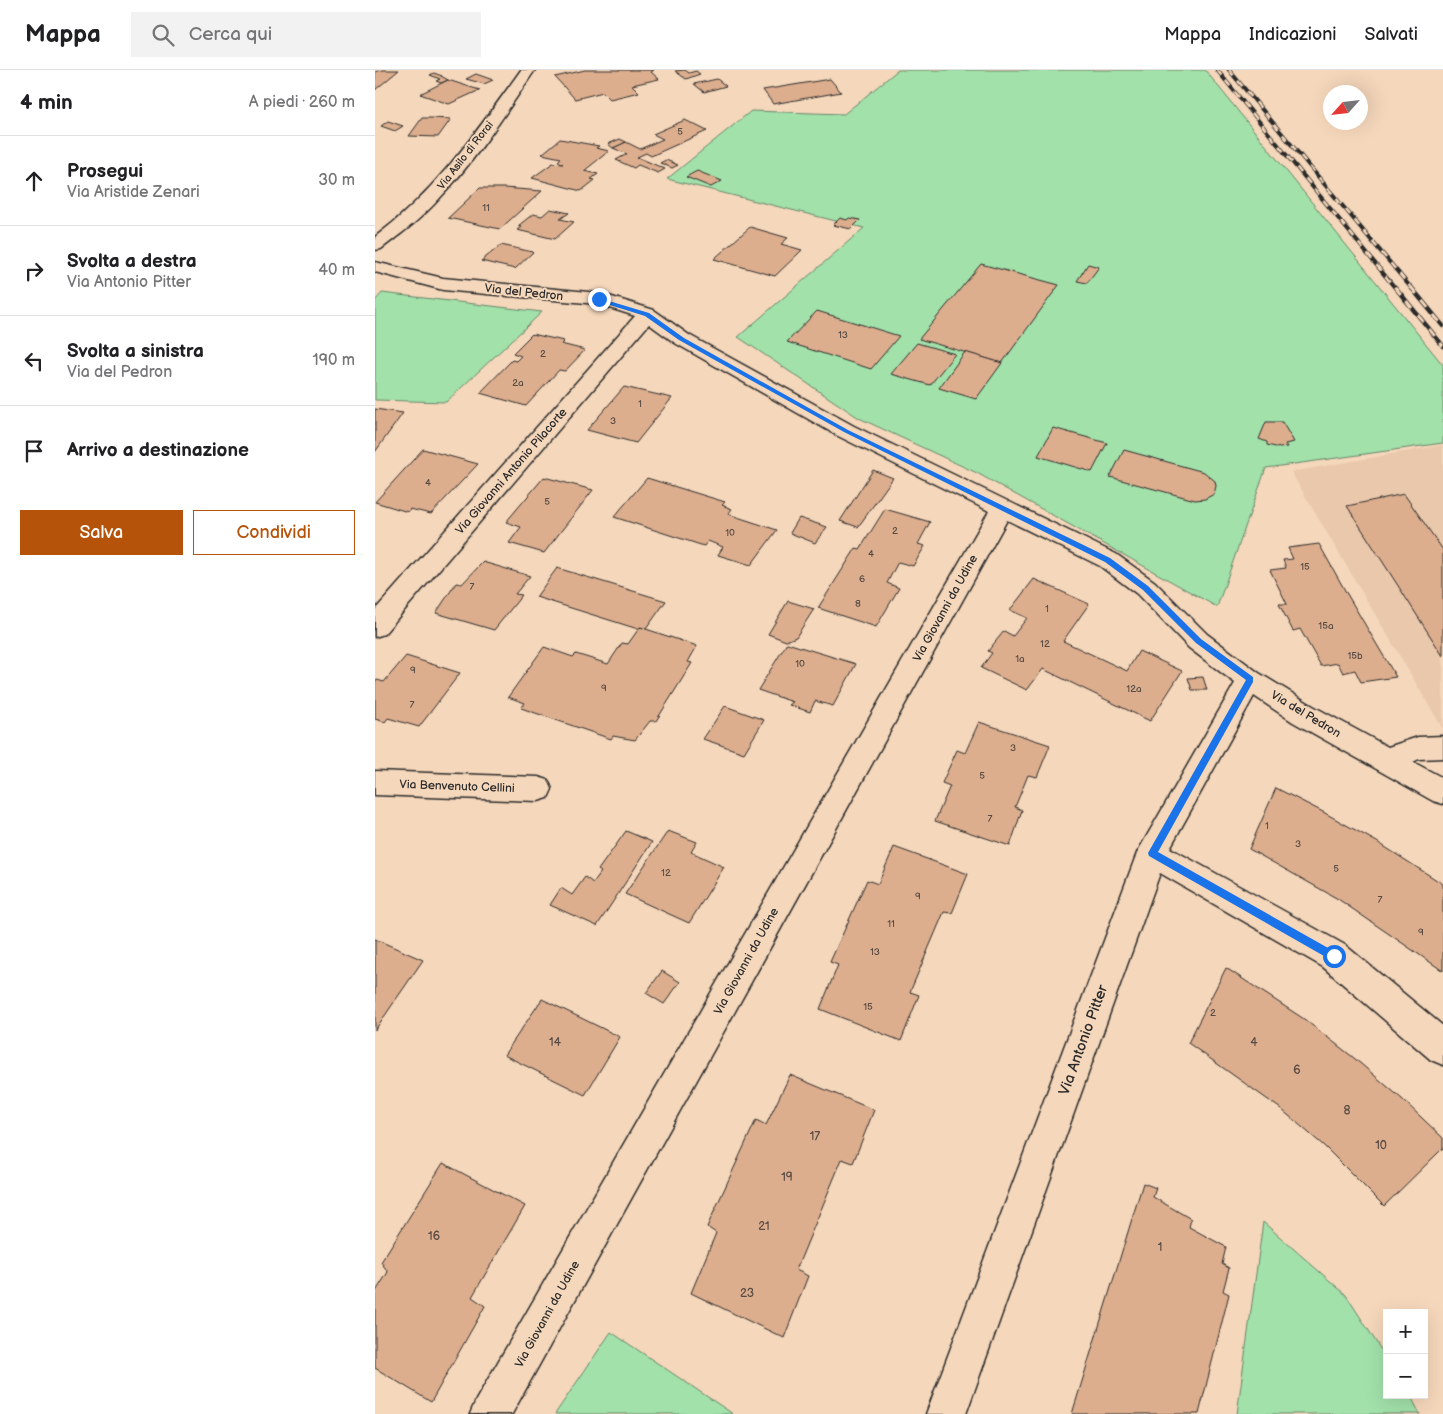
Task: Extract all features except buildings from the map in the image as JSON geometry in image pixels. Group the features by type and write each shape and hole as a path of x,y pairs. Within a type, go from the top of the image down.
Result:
{"street":[{"name":"Via Asilo di Rorai","path":"375,244 384,233 440,189 471,151 528,70"},
{"name":"Via del Pedron","path":"378,272 443,284 599,299 647,314 681,339 846,431 1108,560 1146,588 1198,641 1250,680 1303,714 1443,792"},
{"name":"Via Giovanni Antonio Pilacorte","path":"375,627 647,314"},
{"name":"Via Giovanni da Udine","path":"490,1414 1002,508"},
{"name":"Via Antonio Pitter","path":"946,1414 1152,853 1250,680"},
{"path":"1386,760 1418,748 1443,747"},
{"name":"Via Benvenuto Cellini","path":"375,783 538,789"},
{"path":"1152,853 1334,956 1443,1048"}],"shaded area":[{"path":"1443,445 1443,729 1291,472"}],"green space":[{"path":"898,70 1205,70 1443,365 1443,443 1266,468 1217,607 977,473 859,418 738,337 864,228 667,179 751,111 844,114"},
{"path":"382,293 542,312 446,402 375,400 375,301"},
{"path":"1263,1222 1346,1295 1383,1353 1383,1399 1412,1399 1420,1414 1237,1414"},
{"path":"611,1332 733,1414 555,1414"}],"railway":[{"path":"1217,70 1396,289"},
{"path":"1229,70 1412,289"},
{"path":"1395,287 1443,346"},
{"path":"1411,287 1443,326"}],"route":[{"path":"599,299 647,314 681,339 846,431 1108,560 1146,588 1198,641 1250,680 1152,853 1334,956"}]}
